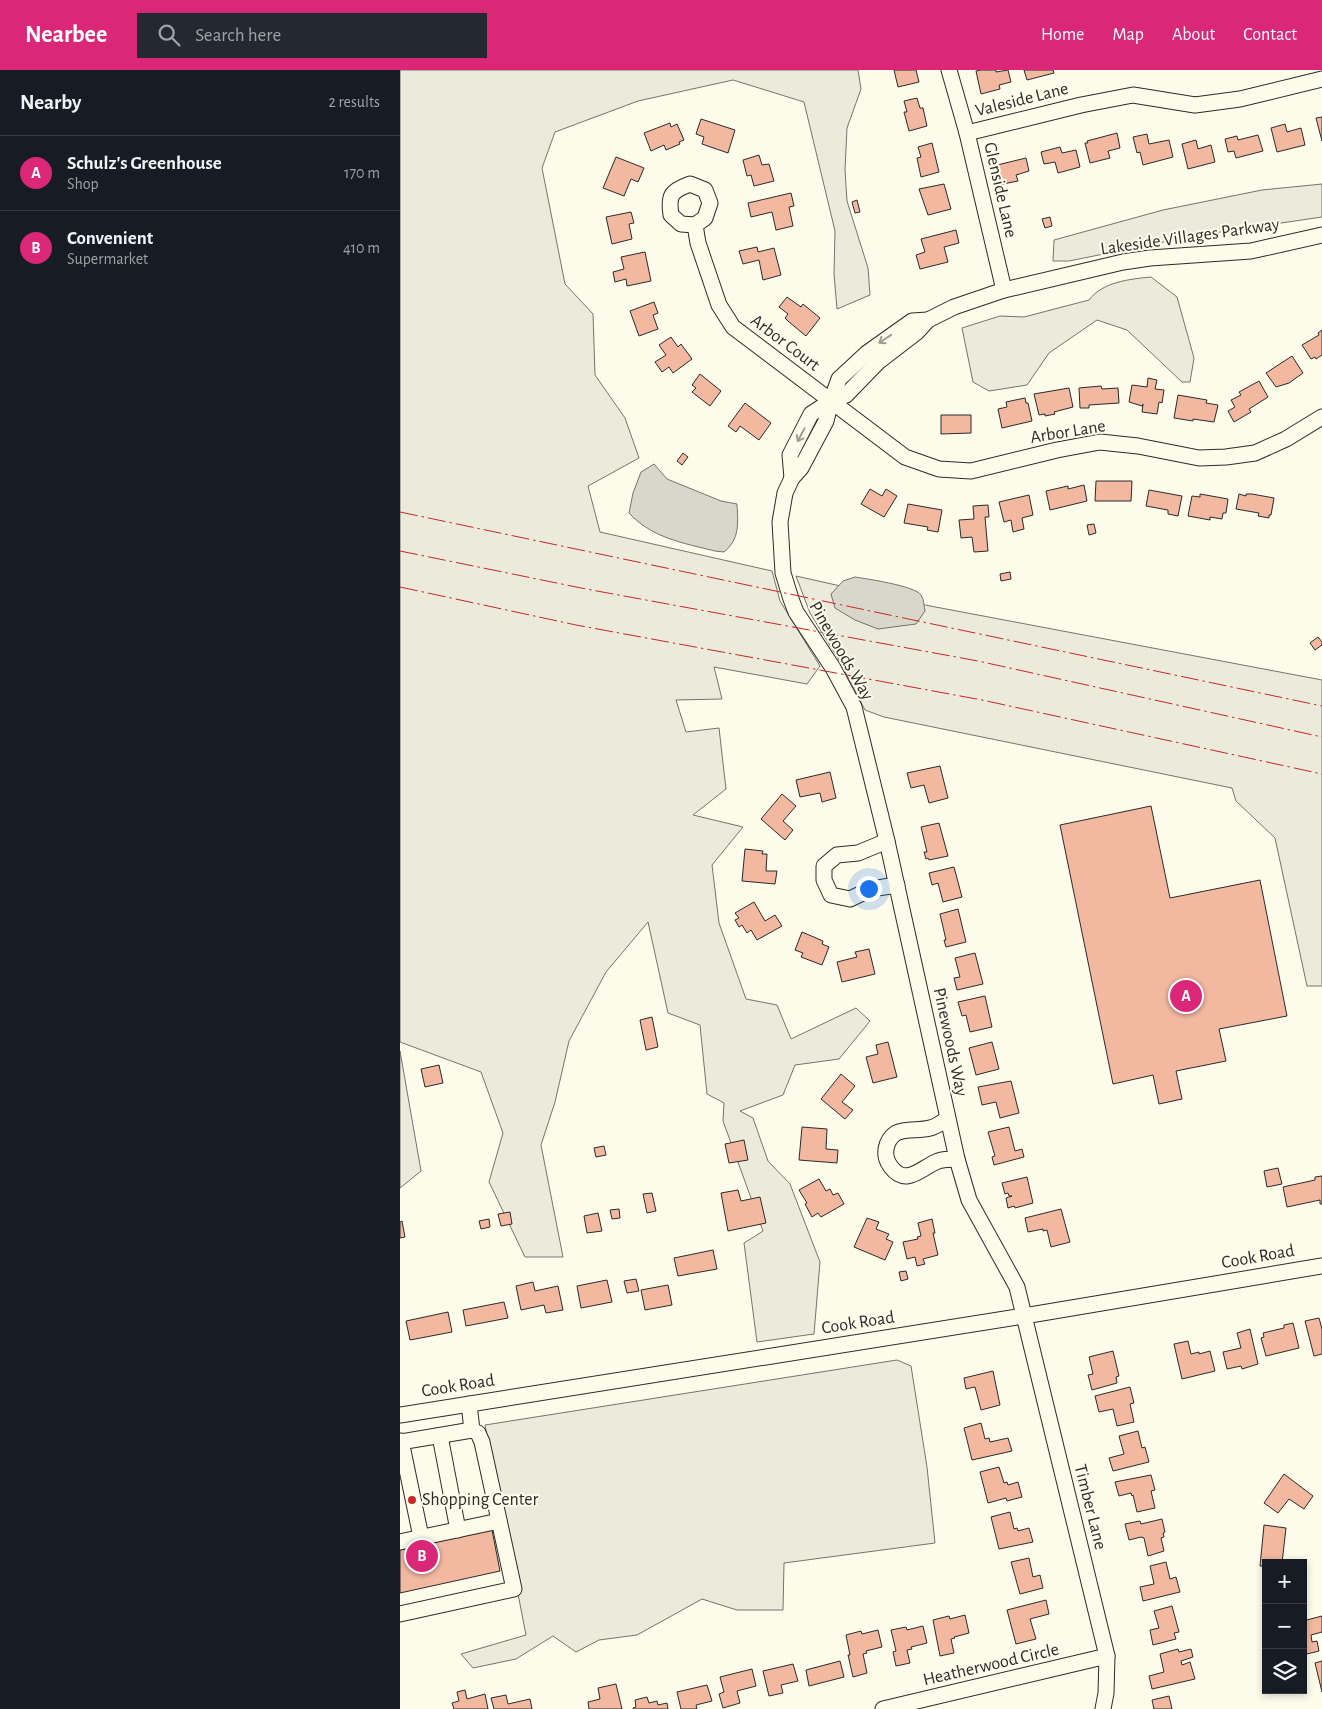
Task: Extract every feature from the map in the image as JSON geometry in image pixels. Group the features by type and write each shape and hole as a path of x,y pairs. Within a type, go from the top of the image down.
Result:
{"street":[{"name":"Glenside Lane","path":"949,70 968,134 1004,290"},
{"name":"Valeside Lane","path":"968,134 1081,105 1133,95 1195,105 1240,99 1322,79"},
{"name":"Arbor Court","path":"695,225 698,243 718,305 733,327 831,401"},
{"name":"Lakeside Villages Parkway","path":"1004,290 1123,262 1251,251 1322,235"},
{"path":"831,401 846,395 878,362 917,332 928,320 961,305 1004,290"},
{"name":"Arbor Lane","path":"831,401 905,457 939,469 972,470 1100,442 1138,446 1199,458 1226,458 1254,453 1286,439 1322,416"},
{"name":"Pinewoods Way","path":"831,401 826,421 801,468 792,478 785,493 780,522 782,573 796,612 833,668 854,707 887,841 957,1159 969,1200 1017,1287 1024,1316"},
{"path":"887,841 858,853 837,855 824,866 824,880 831,895 850,899 871,889 897,886"},
{"name":"Pinewoods Way","path":"947,1118 932,1128 896,1133 888,1142 885,1153 888,1164 896,1173 904,1176 916,1174 940,1160 957,1159"},
{"name":"Cook Road","path":"400,1415 1024,1316 1322,1266"},
{"name":"Timber Lane","path":"1024,1316 1107,1656 1106,1693 1103,1709"},
{"path":"468,1404 472,1430"},
{"path":"400,1614 514,1590 482,1442 478,1433 472,1430 400,1441 421,1537"},
{"path":"440,1436 458,1530"},
{"path":"400,1542 499,1521"},
{"name":"Heatherwood Circle","path":"883,1709 1107,1656"}],"shaded area":[{"path":"400,70 858,70 861,89 847,128 845,170 847,201 868,268 870,295 837,309 834,274 835,231 804,102 733,80 638,101 555,132 542,168 565,284 593,314 595,375 625,418 639,458 588,486 600,532 772,571 780,601 820,666 807,684 714,667 722,699 676,700 686,732 719,728 726,789 693,815 743,827 712,865 719,923 746,999 777,1005 791,1039 856,1008 870,1021 839,1059 795,1065 783,1095 740,1111 753,1118 768,1161 790,1184 820,1262 814,1334 757,1342 744,1243 763,1231 723,1121 724,1103 707,1094 700,1025 668,1013 648,922 606,972 569,1041 555,1102 541,1145 563,1257 525,1257 489,1182 503,1133 481,1072 400,1042"},
{"path":"1322,184 1322,217 1193,236 1069,261 1053,261 1054,240 1163,210 1262,190"},
{"path":"1151,277 1177,297 1194,358 1190,382 1182,382 1127,330 1097,320 1049,353 1027,385 989,391 973,382 962,328 1000,316 1024,317 1089,300 1101,289 1117,282"},
{"path":"654,464 667,479 721,501 737,504 737,530 733,542 724,552 691,545 658,534 629,513 633,493 641,472"},
{"path":"796,576 925,605 1322,680 1322,986 1307,986 1275,838 1236,801 1232,788 884,717 865,710 839,660 810,613"},
{"path":"855,577 891,583 917,592 922,597 925,611 916,624 878,629 855,620 835,608 831,594 843,581"},
{"path":"400,1051 421,1171 400,1188"},
{"path":"897,1360 911,1366 927,1467 935,1543 784,1563 783,1610 737,1610 702,1599 637,1635 599,1640 576,1652 553,1636 516,1659 473,1668 461,1654 526,1635 485,1425"}],"building":[{"path":"894,70 916,70 919,82 898,87"},
{"path":"996,70 996,72 1008,70 1011,82 999,85 1000,89 981,94 976,71"},
{"path":"1024,70 1053,70 1054,73 1027,80"},
{"path":"917,98 920,108 923,108 927,126 909,131 904,112 907,112 904,101"},
{"path":"1322,117 1322,141 1316,118"},
{"path":"701,119 735,130 728,153 702,144 704,137 696,134"},
{"path":"670,123 671,127 677,124 684,140 679,142 680,144 666,150 664,145 651,151 644,133"},
{"path":"1285,124 1287,132 1301,128 1305,145 1277,152 1271,128"},
{"path":"1117,133 1120,148 1108,151 1110,158 1090,163 1085,143"},
{"path":"1147,134 1149,144 1169,140 1173,157 1143,165 1140,152 1137,153 1133,137"},
{"path":"1258,135 1263,151 1236,158 1234,151 1228,152 1225,139 1237,136 1238,140"},
{"path":"1196,140 1198,149 1211,145 1215,162 1188,169 1182,144"},
{"path":"932,143 939,172 921,177 917,158 921,157 918,147"},
{"path":"1060,147 1062,153 1076,150 1080,167 1058,173 1055,162 1044,164 1041,152"},
{"path":"759,155 762,165 769,164 774,181 754,186 751,175 747,176 743,160"},
{"path":"616,157 644,168 638,182 631,179 624,196 603,188"},
{"path":"1026,158 1029,171 1016,175 1018,181 998,185 993,166"},
{"path":"944,184 951,209 928,215 919,189"},
{"path":"791,193 794,206 789,207 793,226 776,230 772,212 751,217 748,203"},
{"path":"857,200 860,212 855,213 852,202"},
{"path":"631,212 634,223 629,224 632,239 612,244 606,217"},
{"path":"1050,217 1052,226 1045,228 1042,219"},
{"path":"956,230 959,243 944,247 948,262 920,269 916,255 925,252 921,239"},
{"path":"757,247 758,252 774,248 781,275 763,280 759,260 743,264 739,251"},
{"path":"645,252 651,281 627,286 626,279 615,282 613,272 624,269 621,257"},
{"path":"787,297 801,307 803,304 820,318 806,336 785,318 788,314 779,307"},
{"path":"654,302 658,313 653,315 658,329 639,336 630,311"},
{"path":"1322,330 1322,355 1316,359 1315,357 1311,359 1302,345 1319,335 1318,333"},
{"path":"671,337 678,347 681,344 692,359 673,373 669,367 662,372 655,362 666,355 659,345"},
{"path":"1292,356 1303,373 1289,383 1276,387 1266,373"},
{"path":"700,374 721,391 710,406 692,392 696,388 692,385"},
{"path":"1148,378 1157,380 1155,389 1164,390 1162,403 1159,402 1157,414 1142,412 1143,404 1142,406 1129,402 1132,385 1147,387"},
{"path":"1259,381 1268,397 1249,409 1251,412 1234,422 1228,411 1235,407 1231,400 1241,395 1239,392"},
{"path":"1101,386 1102,389 1118,388 1119,403 1089,405 1089,408 1080,408 1079,388"},
{"path":"1069,388 1073,407 1054,412 1055,414 1039,415 1034,394"},
{"path":"1178,395 1207,400 1206,403 1218,405 1214,422 1174,418"},
{"path":"1025,398 1032,421 1002,428 998,409 1007,407 1006,402"},
{"path":"745,403 771,423 759,440 740,426 736,432 728,426"},
{"path":"941,415 971,415 971,433 941,434"},
{"path":"683,453 688,457 682,465 677,461"},
{"path":"1096,481 1132,481 1131,501 1095,501"},
{"path":"1084,485 1087,501 1050,510 1046,491 1068,486 1068,489"},
{"path":"870,489 882,496 886,489 897,496 884,517 861,504"},
{"path":"1149,490 1182,496 1178,516 1168,514 1168,510 1146,506"},
{"path":"1200,494 1228,499 1226,513 1223,513 1222,519 1210,517 1210,520 1188,516 1192,496 1200,497"},
{"path":"1239,494 1274,498 1269,518 1258,516 1259,513 1236,509"},
{"path":"1029,495 1033,515 1022,518 1024,529 1013,532 1011,520 1004,522 999,502"},
{"path":"908,504 942,510 938,532 927,530 928,527 904,523"},
{"path":"988,505 989,517 985,517 988,551 974,552 972,537 961,538 959,520 974,519 973,506"},
{"path":"1094,524 1096,533 1089,535 1087,525"},
{"path":"1010,572 1011,579 1001,581 1000,574"},
{"path":"1318,637 1322,645 1315,650 1310,643"},
{"path":"940,766 948,798 929,803 924,785 911,788 907,773"},
{"path":"830,772 836,798 822,802 820,793 800,797 796,780"},
{"path":"782,794 796,806 783,821 793,830 785,840 761,819"},
{"path":"1151,806 1170,898 1260,880 1287,1016 1219,1029 1226,1061 1176,1071 1182,1099 1159,1104 1153,1075 1113,1084 1060,825"},
{"path":"939,823 948,856 929,860 928,858 926,859 924,852 927,852 921,827"},
{"path":"745,849 763,851 762,854 767,854 766,871 777,871 775,884 742,881"},
{"path":"954,867 962,897 943,902 938,883 932,885 929,873"},
{"path":"754,902 765,921 775,915 782,926 757,940 751,930 747,933 742,925 739,927 735,920 739,918 735,913"},
{"path":"958,909 966,942 946,947 940,914"},
{"path":"802,932 823,941 822,944 829,947 822,965 801,957 803,953 795,950"},
{"path":"869,949 875,974 842,982 837,962 857,957 855,952"},
{"path":"975,953 983,984 957,990 954,978 960,977 955,958"},
{"path":"985,996 992,1027 970,1032 966,1015 962,1016 958,1002"},
{"path":"652,1017 658,1047 646,1050 640,1020"},
{"path":"888,1042 897,1077 873,1083 866,1057 878,1054 876,1045"},
{"path":"992,1042 999,1069 976,1075 969,1048"},
{"path":"439,1065 443,1083 425,1087 421,1069"},
{"path":"841,1074 855,1086 842,1102 853,1110 845,1119 821,1099"},
{"path":"1011,1081 1019,1113 1000,1118 996,1102 982,1105 978,1087"},
{"path":"802,1127 827,1129 826,1149 838,1150 837,1163 799,1160"},
{"path":"1009,1127 1015,1151 1022,1149 1024,1157 994,1165 992,1157 995,1156 988,1132"},
{"path":"744,1140 748,1160 729,1163 725,1144"},
{"path":"604,1146 606,1155 596,1157 594,1148"},
{"path":"1278,1168 1282,1184 1267,1187 1264,1171"},
{"path":"1322,1176 1322,1204 1320,1204 1320,1200 1287,1207 1283,1187 1315,1180 1315,1177"},
{"path":"1027,1177 1033,1203 1008,1208 1006,1198 1012,1196 1009,1196 1008,1193 1005,1194 1002,1183"},
{"path":"819,1179 826,1191 830,1189 833,1195 838,1193 844,1204 821,1217 818,1213 812,1217 805,1204 807,1203 799,1190"},
{"path":"738,1190 741,1201 760,1197 766,1223 728,1231 721,1193"},
{"path":"652,1193 656,1211 647,1213 643,1194"},
{"path":"619,1209 620,1218 612,1219 610,1210"},
{"path":"1061,1209 1070,1242 1051,1247 1047,1230 1028,1232 1025,1218"},
{"path":"510,1212 512,1224 501,1226 498,1214"},
{"path":"598,1213 602,1231 587,1233 584,1216"},
{"path":"867,1218 879,1222 876,1229 889,1234 886,1239 893,1242 885,1260 854,1247"},
{"path":"489,1219 490,1227 481,1229 479,1221"},
{"path":"932,1219 938,1255 923,1259 925,1264 917,1266 915,1257 907,1259 903,1242 918,1239 917,1237 921,1236 918,1223"},
{"path":"402,1221 405,1237 400,1238 400,1222"},
{"path":"713,1250 717,1269 678,1276 674,1258"},
{"path":"906,1271 908,1279 901,1281 899,1272"},
{"path":"636,1279 639,1291 627,1293 624,1281"},
{"path":"607,1280 612,1302 581,1308 577,1286"},
{"path":"533,1282 535,1291 558,1286 563,1310 546,1313 544,1305 521,1310 516,1286"},
{"path":"668,1285 672,1305 645,1310 641,1290"},
{"path":"504,1302 508,1318 466,1326 463,1310"},
{"path":"448,1312 452,1332 410,1340 406,1321"},
{"path":"1319,1318 1322,1329 1322,1354 1314,1356 1305,1321"},
{"path":"1293,1323 1299,1348 1266,1356 1261,1338 1264,1337 1263,1333 1284,1328 1284,1325"},
{"path":"1250,1329 1258,1364 1242,1369 1241,1366 1227,1369 1223,1352 1241,1348 1237,1333"},
{"path":"1188,1341 1191,1354 1210,1351 1215,1371 1182,1379 1174,1344"},
{"path":"1113,1351 1119,1376 1116,1377 1117,1383 1092,1390 1088,1375 1093,1374 1089,1357"},
{"path":"993,1371 1000,1405 981,1410 975,1387 966,1389 964,1378"},
{"path":"1130,1387 1134,1403 1130,1404 1134,1422 1117,1426 1113,1409 1099,1412 1095,1396"},
{"path":"981,1423 985,1439 989,1438 990,1442 1008,1438 1012,1451 972,1460 964,1428"},
{"path":"1138,1431 1142,1448 1145,1447 1149,1462 1113,1471 1109,1458 1124,1454 1119,1436"},
{"path":"999,1467 1004,1483 1007,1482 1008,1485 1018,1482 1022,1497 1007,1501 1006,1498 988,1503 980,1472"},
{"path":"1284,1474 1313,1496 1304,1509 1289,1499 1278,1513 1264,1503"},
{"path":"1151,1475 1155,1490 1151,1491 1155,1508 1137,1512 1133,1495 1131,1493 1119,1496 1115,1482"},
{"path":"1010,1512 1014,1529 1017,1528 1018,1531 1029,1528 1033,1542 999,1549 991,1517"},
{"path":"1162,1519 1165,1532 1163,1533 1164,1537 1161,1538 1164,1551 1148,1556 1144,1538 1129,1540 1125,1524 1140,1521 1141,1524"},
{"path":"1264,1525 1286,1528 1282,1559 1262,1559 1262,1566 1260,1566"},
{"path":"492,1530 500,1571 400,1593 400,1550"},
{"path":"1029,1558 1033,1577 1040,1575 1043,1588 1020,1594 1011,1562"},
{"path":"1166,1562 1170,1579 1176,1577 1180,1592 1143,1601 1140,1587 1154,1584 1150,1566"},
{"path":"1046,1600 1049,1614 1030,1619 1036,1639 1016,1644 1007,1610"},
{"path":"1172,1606 1179,1632 1174,1633 1176,1639 1153,1645 1150,1630 1159,1628 1154,1611"},
{"path":"965,1615 969,1633 951,1639 954,1653 940,1656 933,1620 949,1616 950,1619"},
{"path":"1322,1616 1322,1632 1311,1635 1312,1642 1317,1641 1319,1651 1307,1654 1307,1649 1307,1620"},
{"path":"923,1626 927,1643 911,1647 912,1649 907,1650 910,1663 896,1666 893,1652 896,1651 891,1630 906,1627 907,1630"},
{"path":"878,1630 882,1647 866,1651 867,1653 863,1654 867,1673 853,1677 846,1635 861,1631 862,1634"},
{"path":"1178,1649 1179,1652 1191,1649 1193,1657 1181,1661 1182,1665 1190,1662 1195,1679 1152,1689 1149,1676 1164,1672 1160,1654"},
{"path":"840,1661 844,1677 809,1686 806,1670"},
{"path":"1322,1661 1322,1692 1315,1663"},
{"path":"793,1664 798,1681 781,1685 783,1693 769,1696 763,1671"},
{"path":"752,1669 756,1686 737,1691 740,1703 723,1708 719,1694 724,1692 720,1677"},
{"path":"616,1684 622,1709 589,1709 588,1702 600,1699 598,1688"},
{"path":"707,1685 712,1701 696,1705 697,1709 681,1709 677,1692"},
{"path":"465,1690 467,1699 485,1694 488,1709 454,1709 452,1703 459,1701 457,1692"},
{"path":"506,1695 508,1704 530,1699 532,1709 494,1709 491,1698"},
{"path":"1169,1696 1172,1709 1154,1709 1152,1700"},
{"path":"647,1697 649,1703 657,1701 658,1705 667,1703 668,1709 633,1709 636,1707 635,1700"}],"power":[{"path":"400,512 1322,706"},
{"path":"400,551 586,589 978,661 1322,737"},
{"path":"400,587 576,625 982,700 1322,774"}],"place":[{"name":"Schulz's Greenhouse","path":"1186,996"},
{"name":"Shopping Center","path":"412,1500"},
{"name":"Convenient","path":"422,1556"}]}
